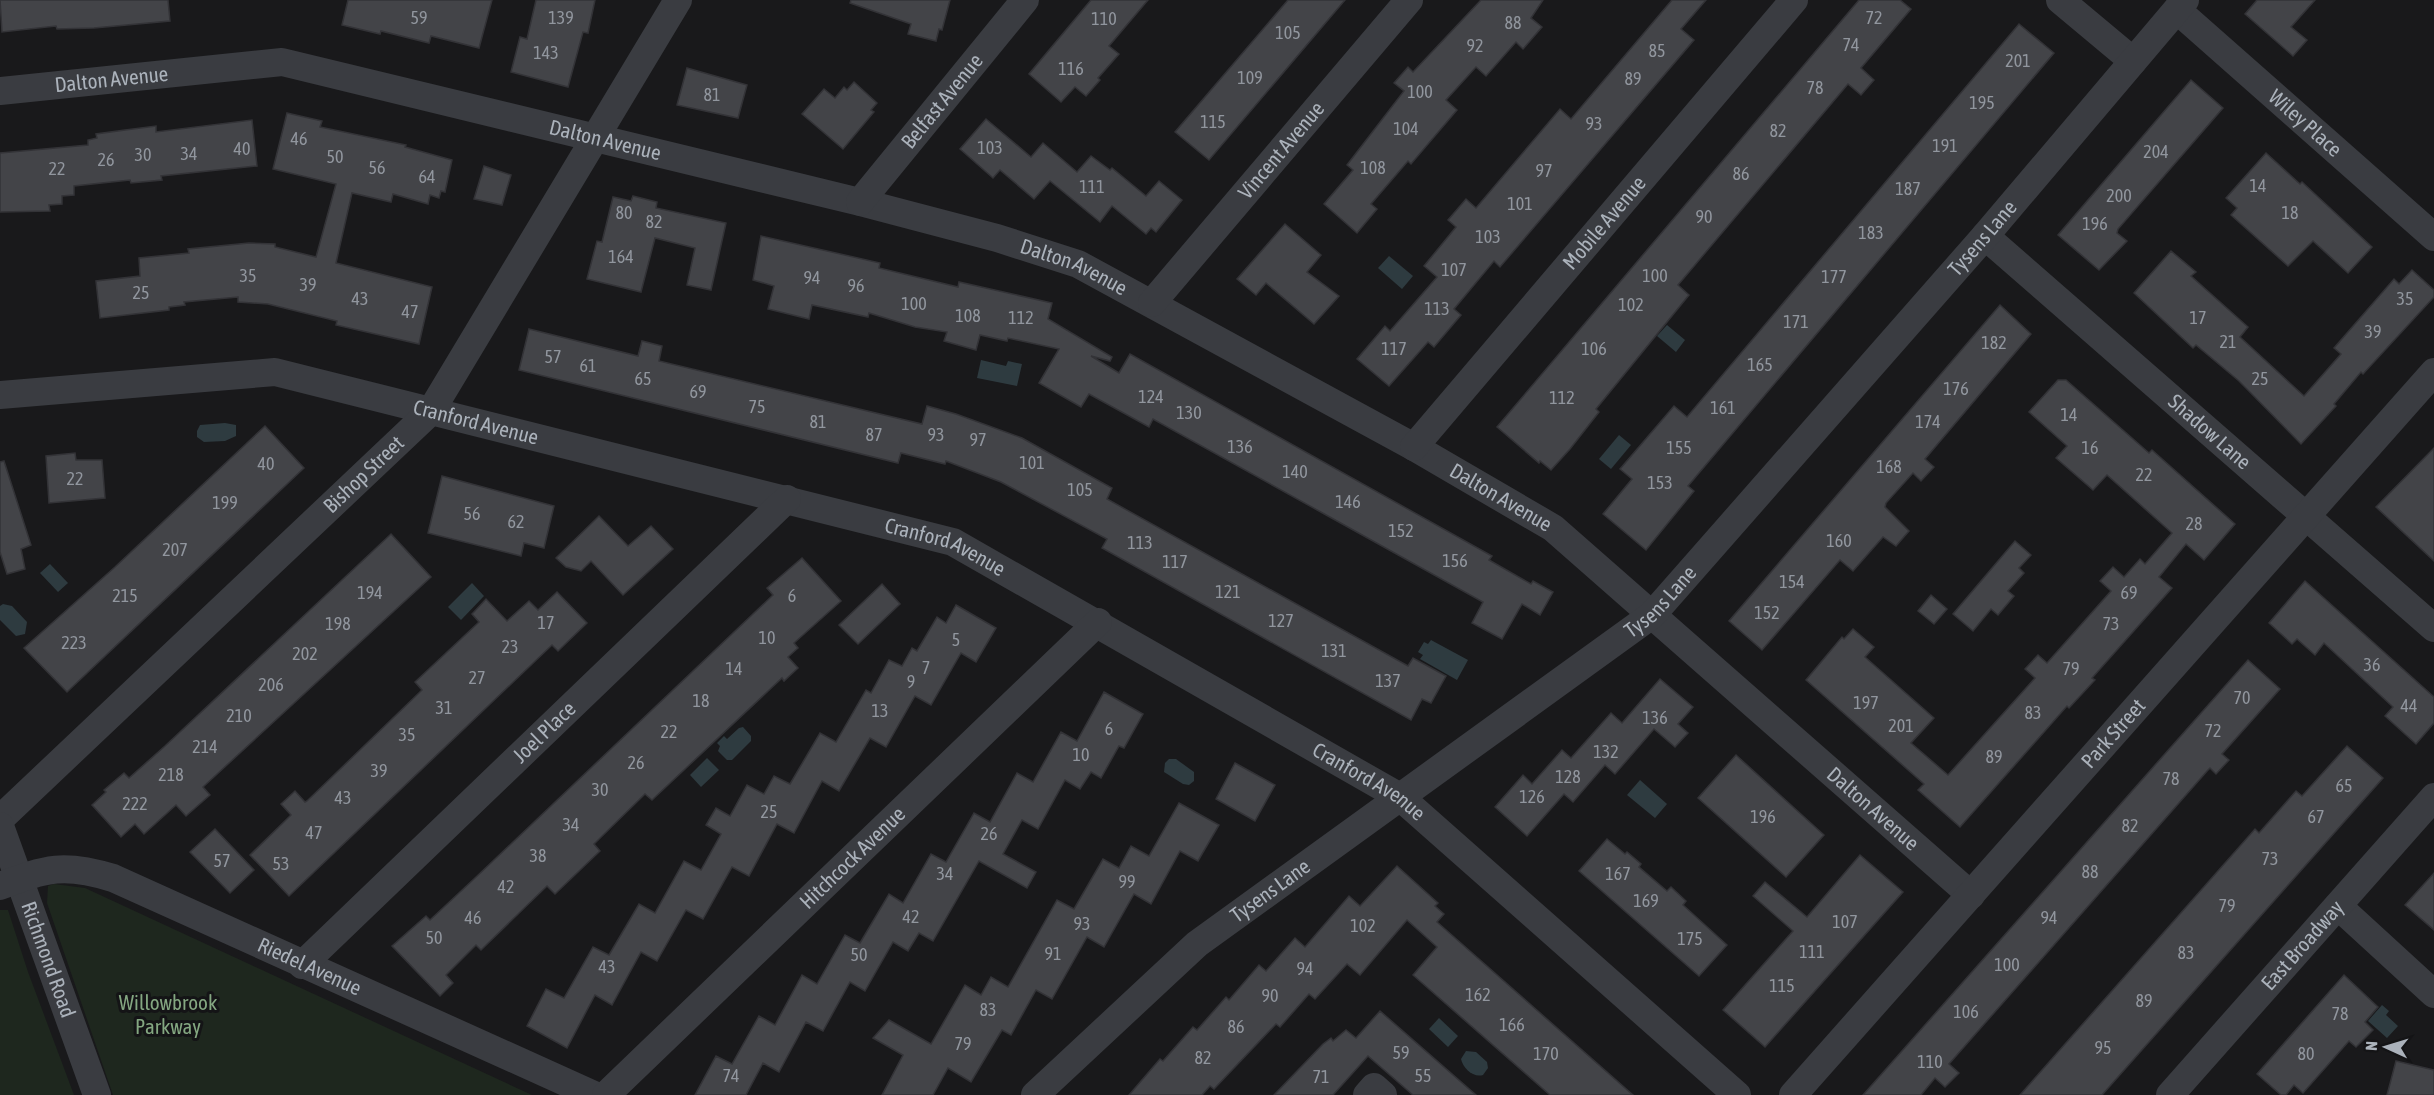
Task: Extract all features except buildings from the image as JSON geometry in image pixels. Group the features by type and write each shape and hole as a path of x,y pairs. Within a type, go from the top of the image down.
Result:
{"street":[{"name":"Bishop Street","path":"0,819 431,411 678,0"},
{"name":"Belfast Avenue","path":"860,202 1025,0"},
{"name":"Vincent Avenue","path":"1152,303 1409,0"},
{"name":"Mobile Avenue","path":"1414,447 1794,0"},
{"path":"2060,0 2133,61"},
{"name":"Tysens Lane","path":"1035,1095 1197,945 1652,615 1985,236 2181,5"},
{"name":"Wiley Place","path":"2181,5 2434,237"},
{"name":"Dalton Avenue","path":"0,91 282,62 860,202 997,238 1078,264 1414,447 1553,528 1971,895"},
{"name":"Shadow Lane","path":"1985,236 2434,628"},
{"name":"Cranford Avenue","path":"0,395 275,372 953,542 1098,622 1400,796 1737,1095"},
{"name":"Park Street","path":"1793,1095 2434,372"},
{"name":"Joel Place","path":"302,965 787,500"},
{"name":"Hitchcock Avenue","path":"606,1095 1098,622"},
{"name":"East Broadway","path":"2170,1095 2434,797"},
{"name":"Richmond Road","path":"0,826 10,882 97,1095"},
{"name":"Riedel Avenue","path":"10,882 47,870 74,867 103,874 594,1095"},
{"path":"2338,906 2434,994"},
{"path":"1367,1095 1374,1087 1383,1095"}],"green space":[{"name":"Willowbrook Parkway","path":"54,884 85,888 532,1095 113,1095 47,903 48,886"},
{"name":"Willowbrook Parkway","path":"0,910 8,910 28,972 74,1095 0,1095"}],"shaded area":[{"path":"1389,256 1413,276 1402,289 1378,268"},
{"path":"1667,325 1685,340 1676,352 1657,336"},
{"path":"981,360 1006,366 1008,361 1022,364 1017,386 977,378"},
{"path":"225,423 236,425 236,436 225,441 204,442 197,437 200,425"},
{"path":"1619,435 1631,445 1611,469 1599,459"},
{"path":"50,564 68,583 58,592 40,573"},
{"path":"472,583 484,596 461,620 448,607"},
{"path":"3,604 12,606 27,622 25,634 16,636 0,620 0,606"},
{"path":"1431,640 1468,660 1457,680 1420,659 1423,655 1418,652 1424,642 1428,644"},
{"path":"743,727 751,736 751,741 732,760 727,760 718,751 720,746 717,743 724,736 727,739"},
{"path":"707,758 719,770 701,787 690,775"},
{"path":"1169,759 1176,759 1194,772 1194,781 1189,785 1183,784 1164,772 1165,763"},
{"path":"1640,780 1667,804 1655,818 1627,795"},
{"path":"2382,1005 2389,1011 2386,1015 2398,1026 2387,1038 2368,1021"},
{"path":"1439,1018 1458,1036 1448,1047 1429,1029"},
{"path":"1466,1051 1476,1052 1487,1062 1488,1068 1483,1075 1472,1074 1464,1066 1461,1059"}]}
